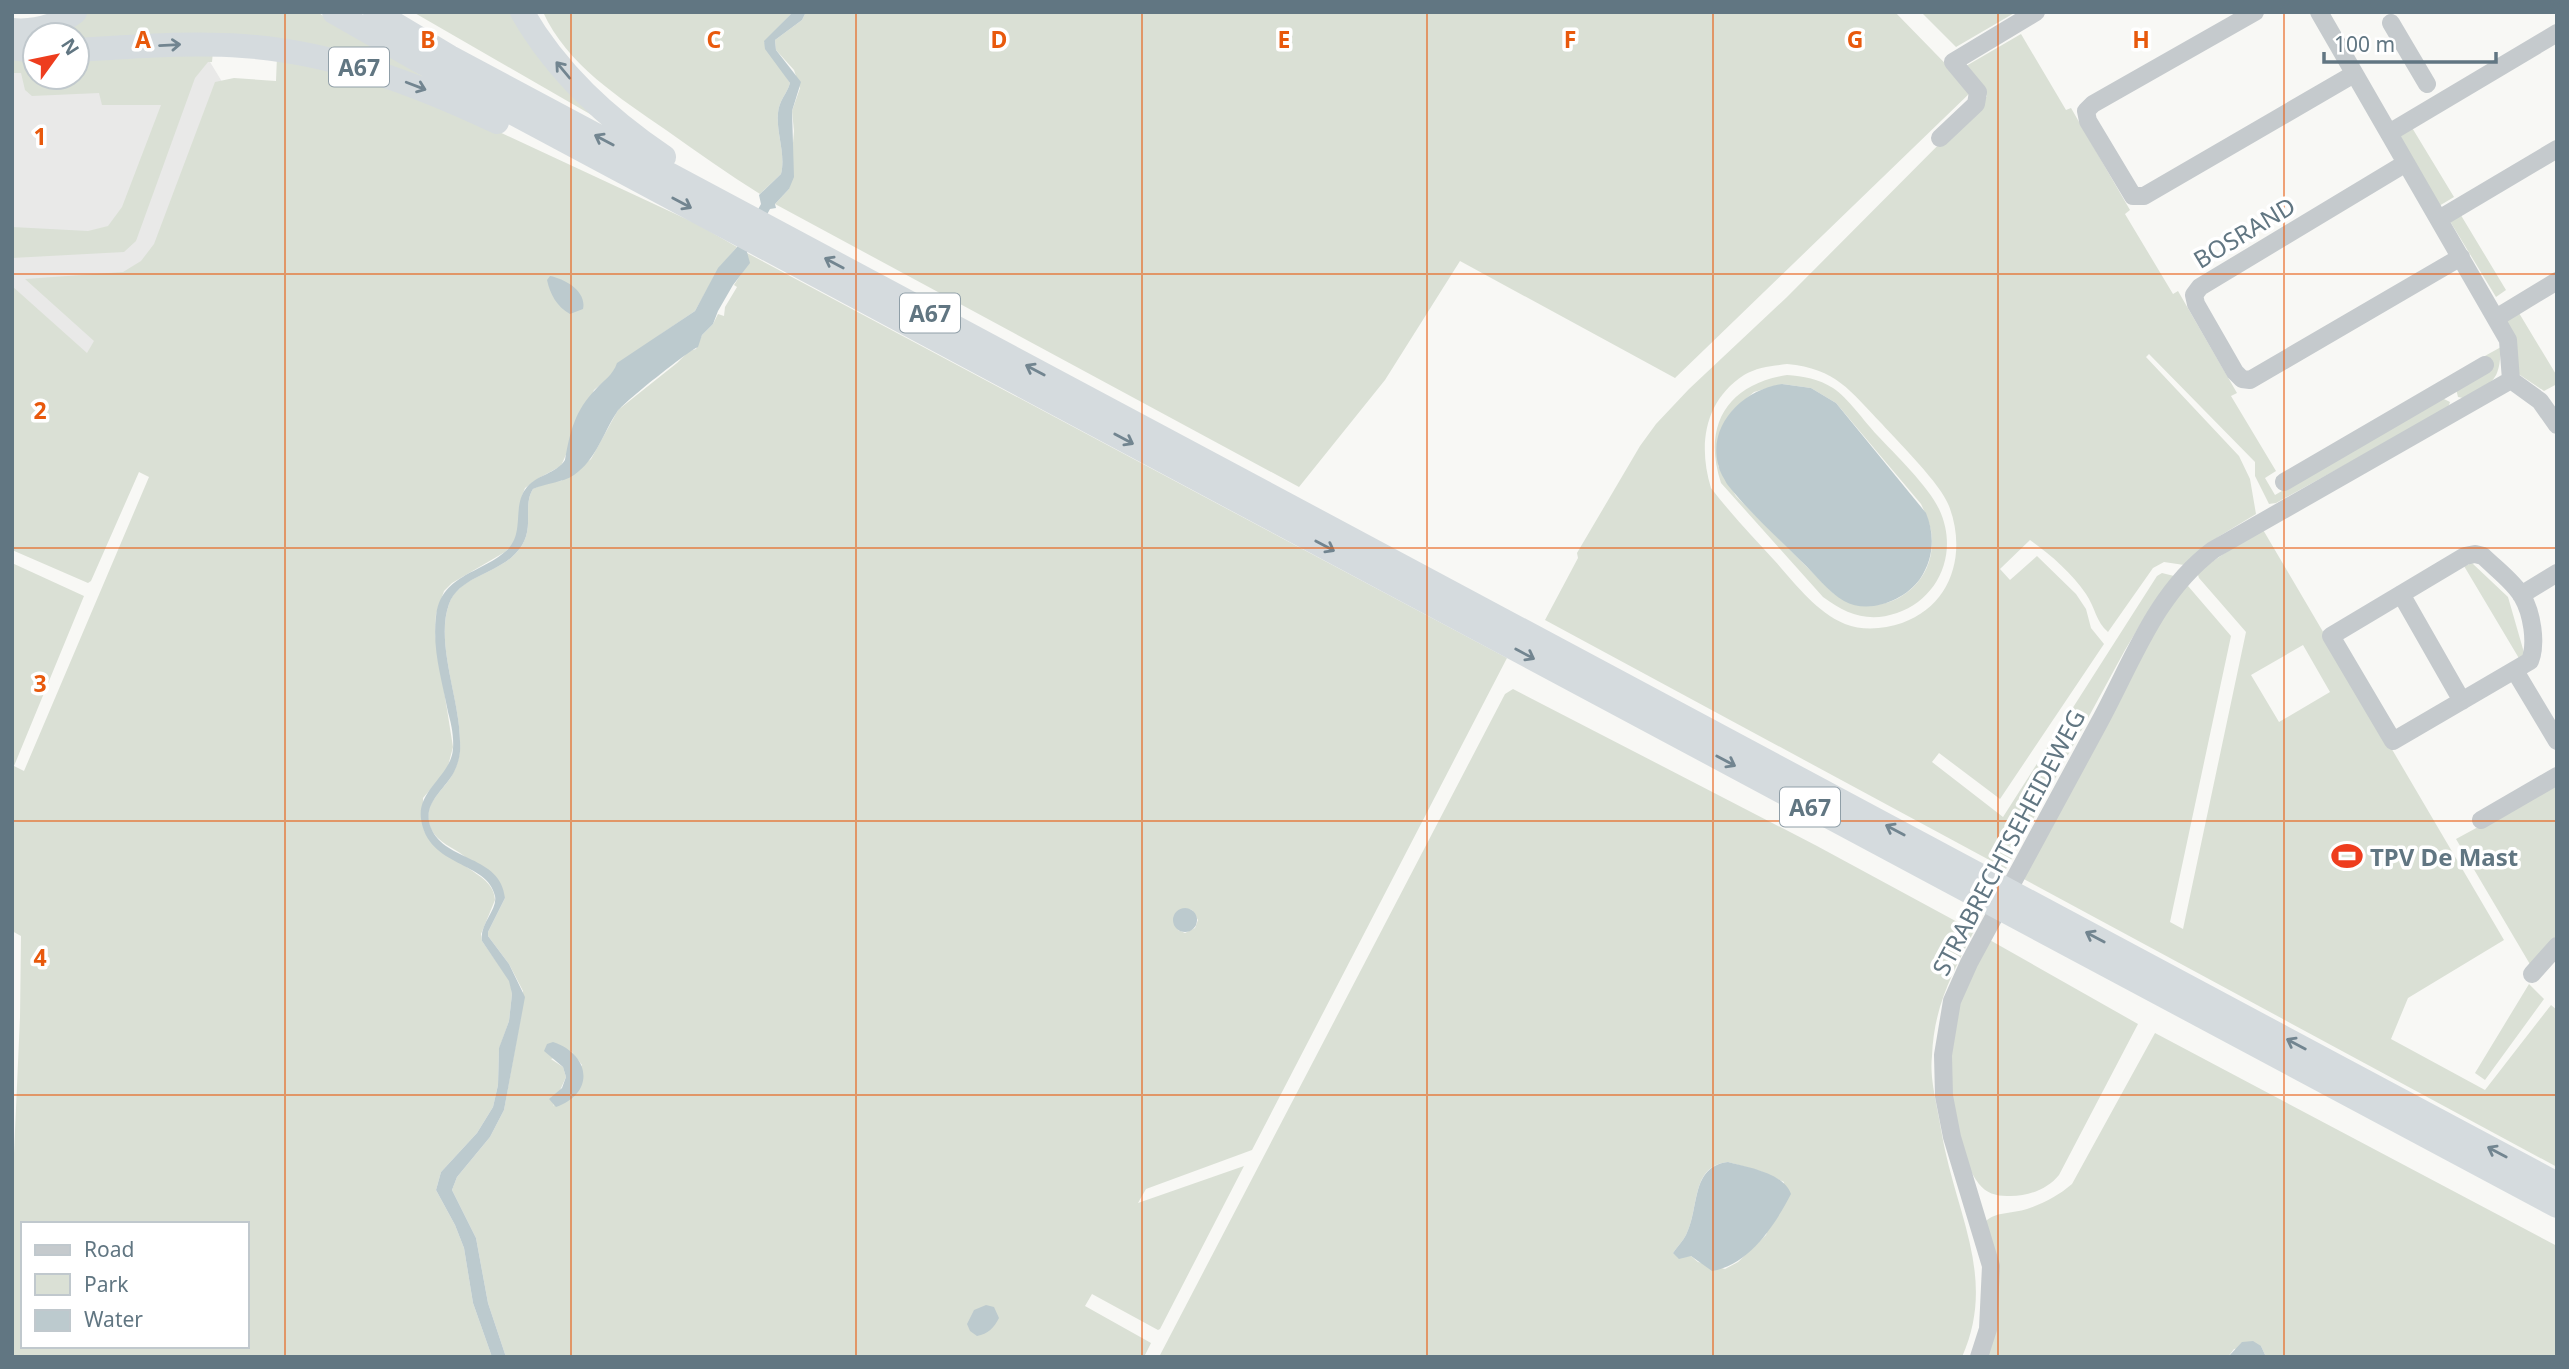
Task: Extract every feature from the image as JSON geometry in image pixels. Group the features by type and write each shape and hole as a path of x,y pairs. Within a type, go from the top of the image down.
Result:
{"highway":[{"path":"12,30 47,28 75,12"},
{"name":"A67","path":"334,12 481,96 623,172 753,230 2557,1184"},
{"name":"A67","path":"375,12 753,230 2557,1206"},
{"name":"A67","path":"522,12 560,66 598,106 647,145 706,184 753,230"},
{"name":"A67","path":"91,49 204,44 270,48 328,60 401,80 578,159 623,172"}],"street":[{"path":"1940,138 1976,104 1978,92 1953,62 2036,12"},
{"path":"2255,12 2093,104 2086,111 2088,121 2133,196 2144,196 2354,74"},
{"path":"2319,12 2508,340 2511,380 2540,401 2557,425"},
{"path":"2391,23 2427,84"},
{"path":"2389,132 2557,33"},
{"path":"2439,219 2557,149"},
{"name":"BOSRAND","path":"2406,163 2200,287 2194,295 2196,304 2235,372 2242,379 2250,380 2461,257"},
{"path":"2496,318 2557,281"},
{"path":"2284,482 2485,365"},
{"path":"2445,389 2458,409 2511,380"},
{"path":"2540,401 2557,392"},
{"name":"STRABRECHTSEHEIDEWEG","path":"1979,1357 1988,1329 1991,1266 1952,1137 1944,1096 1943,1055 1952,1001 1969,964 2143,637 2161,606 2186,573 2213,550 2458,409"},
{"path":"2465,556 2483,556 2521,595 2536,648 2530,661 2515,671 2393,741 2331,636 2401,594 2465,556"},
{"path":"2521,595 2557,573"},
{"path":"2401,594 2462,701"},
{"path":"2515,671 2557,741"},
{"path":"2481,820 2557,776"},
{"path":"2532,974 2557,946"}],"shaded area":[{"path":"207,57 224,85 180,218 92,370 12,301 12,59 21,66 21,91 91,91 91,76"}],"green space":[{"path":"83,12 317,12 460,99 370,64 91,43 91,21 64,21"},
{"path":"413,12 518,12 628,136"},
{"path":"543,12 793,12 764,42 790,83 778,113 781,174 760,194 724,171 596,79 566,48"},
{"path":"806,12 1895,12 1972,91 1675,378 1460,261 1385,380 1299,487 775,204 789,189 794,131 792,111 800,88 794,70 776,50 775,40 802,20"},
{"path":"1921,12 2016,12 1956,47"},
{"path":"2021,34 2066,110 2071,108 2130,210 2125,214 2173,294 2178,291 2237,393 2231,396 2276,471 2265,478 2275,495 2442,398 2450,402 2448,408 2276,503 2269,504 2255,476 2255,462 2149,354 2146,357 2239,456 2250,479 2256,514 2218,537 2184,565 2164,562 2153,568 2108,632 2074,579 2030,540 2000,569 2010,580 2037,556 2076,594 2086,609 2091,628 2104,644 2000,799 1939,753 1932,762 2003,817 2157,576 2162,573 2174,576 2152,605 2125,650 2006,869 1545,620 1578,558 1577,553 1640,446 1656,424 1987,96 1969,78 1966,66","holes":["1787,364 1830,376 1851,391 1929,475 1949,506 1956,542 1951,575 1933,604 1902,623 1881,628 1859,628 1845,624 1824,612 1798,587 1711,488 1705,441 1708,425 1720,398 1744,375 1754,370"]},
{"path":"213,51 212,62 208,62 195,78 136,241 124,252 12,258 12,227 88,231 108,226 122,207 161,105 102,105 99,93 32,96 26,91 91,91 91,56"},
{"path":"12,52 21,54 21,73 12,73"},
{"path":"277,56 311,63 448,108 697,224 737,247 719,268 695,311 661,334 594,390 561,466 525,488 514,543 505,552 452,583 444,591 436,614 435,634 453,747 447,770 423,798 424,831 484,879 494,893 495,900 481,934 482,941 510,981 512,994 509,1021 499,1049 498,1085 493,1107 477,1133 441,1172 436,1190 464,1248 473,1303 492,1357 12,1357 12,1199 21,936 12,931 12,563 84,596 14,766 24,771 149,477 139,472 88,583 12,550 12,286 87,353 94,341 25,279 123,272 141,261 154,244 215,82 234,78 276,81"},
{"path":"2411,126 2454,197 2439,206 2397,133"},
{"path":"2459,212 2506,290 2496,297 2448,218"},
{"path":"747,253 1507,658 1252,1150 1146,1189 1138,1203 1244,1166 1160,1329 1092,1294 1085,1306 1151,1343 1144,1357 506,1357 488,1303 476,1238 452,1190 457,1177 490,1137 504,1110 523,991 509,964 488,936 505,898 464,856 438,838 429,821 430,807 451,777 460,751 459,726 446,654 445,619 449,604 460,588 507,561 522,545 528,528 528,504 533,489 548,482 561,481 591,459 618,410 689,351 696,349 702,335 718,314 724,316 725,307 737,287 734,285 745,268","holes":["1184,908 1192,910 1198,920 1195,928 1185,933 1178,930","571,1051 582,1065 553,1106 566,1077 563,1067 551,1059"]},
{"path":"2519,313 2557,376 2557,384 2544,391 2517,373 2506,321"},
{"path":"2501,347 2499,368 2493,380 2463,398 2458,397 2456,389 2483,357"},
{"path":"1787,375 1799,376 1817,380 1839,392 1911,470 1934,500 1945,525 1946,556 1934,585 1912,606 1886,616 1867,617 1832,603 1823,597 1721,483 1716,462 1715,443 1724,411 1735,398 1766,380","holes":["1782,384 1811,388 1836,403 1921,504 1927,518 1932,541 1930,559 1923,575 1912,588 1883,604 1849,602 1833,593 1736,496 1718,466 1719,437 1732,411 1754,392"]},
{"path":"2262,528 2504,940 2408,998 2391,1039 2485,1090 2551,1005 2557,1010 2557,1167 2020,877 2154,625 2182,589 2188,586 2231,636 2170,922 2183,929 2246,632 2199,578 2197,572","holes":["2303,645 2330,692 2279,722 2251,675"]},
{"path":"2472,563 2508,597 2525,656 2520,660 2464,566"},
{"path":"1513,689 1817,846 1974,931 1940,1006 1933,1038 1932,1063 1944,1145 1972,1253 1975,1278 1976,1304 1962,1357 1159,1357 1505,694","holes":["1728,1162 1760,1171 1784,1182 1766,1235 1738,1262 1725,1269 1698,1262 1691,1256 1673,1253 1686,1235 1698,1190 1707,1171"]},
{"path":"2557,784 2557,937 2531,966 2456,839"},
{"path":"1988,939 2138,1024 2059,1175 2036,1192 2021,1195 1995,1195 1979,1184 1962,1149 1953,1101 1951,1051 1955,1012"},
{"path":"2529,984 2544,999 2485,1080 2475,1073"},
{"path":"2155,1033 2557,1246 2557,1357 2266,1357 2261,1346 2234,1349 2228,1357 1978,1357 1985,1336 1984,1223 1998,1215 2022,1211 2039,1204 2072,1184"}],"water":[{"path":"793,12 806,12 802,20 775,40 776,50 801,82 792,111 794,177 789,189 775,204 776,208 770,209 747,252 750,263 733,285 713,324 702,335 698,347 617,412 594,454 582,469 564,480 533,489 528,504 528,528 522,545 507,561 461,588 449,604 445,619 446,653 459,725 460,753 454,772 431,805 429,819 438,839 484,866 501,884 505,898 488,936 509,964 525,997 504,1110 490,1137 457,1177 452,1190 476,1238 488,1303 506,1357 492,1357 473,1303 464,1248 436,1190 441,1172 477,1133 493,1107 498,1085 499,1048 509,1021 512,994 509,981 482,941 483,929 495,901 490,885 481,876 435,847 426,835 421,819 424,800 447,767 453,749 452,730 436,653 435,629 439,603 453,584 496,559 512,544 522,494 536,479 557,468 565,460 574,422 589,397 611,374 617,363 695,311 718,268 738,246 761,204 759,195 781,174 778,113 790,83 765,49 764,41"},
{"path":"550,276 562,280 579,292 583,309 570,314 561,308 550,290 547,280"},
{"path":"1782,384 1811,388 1836,403 1926,513 1932,538 1928,563 1913,587 1896,599 1875,606 1864,606 1854,605 1838,597 1753,514 1727,484 1719,467 1716,449 1724,422 1732,410 1755,393"},
{"path":"1185,908 1194,911 1197,920 1194,929 1185,932 1176,929 1173,920 1176,911"},
{"path":"553,1042 575,1055 583,1074 578,1093 556,1107 549,1099 562,1088 566,1077 563,1067 544,1051 547,1044"},
{"path":"1728,1162 1773,1176 1787,1187 1791,1194 1769,1230 1749,1252 1738,1261 1712,1271 1691,1256 1679,1259 1673,1253 1685,1237 1702,1180 1716,1165"},
{"path":"986,1305 994,1307 999,1318 990,1330 977,1336 970,1331 967,1324 974,1310"},
{"path":"2253,1341 2261,1346 2266,1357 2228,1357 2242,1342"}],"place":[{"name":"TPV De Mast","path":"2347,856"}]}
